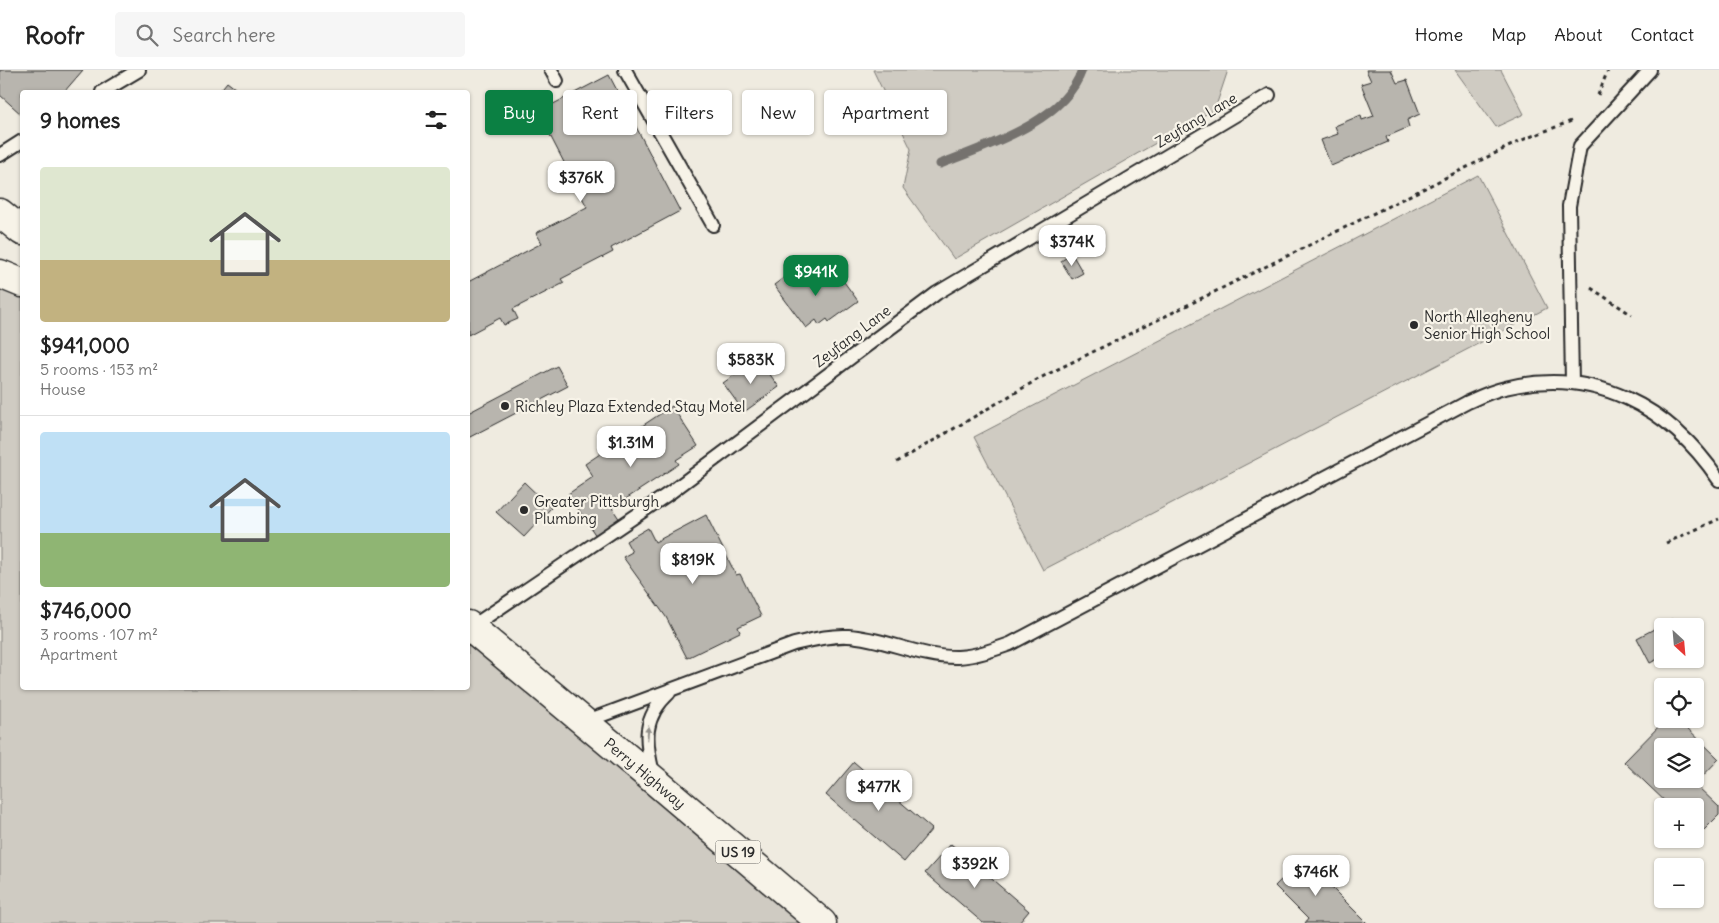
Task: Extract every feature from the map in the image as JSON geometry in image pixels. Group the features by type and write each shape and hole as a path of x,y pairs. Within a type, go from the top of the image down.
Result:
{"highway":[{"path":"0,213 20,229"},
{"path":"0,274 20,282"},
{"name":"Perry Highway","path":"470,627 822,923"}],"lane":[{"path":"105,90 139,70"},
{"path":"625,70 713,224"},
{"path":"1572,383 1569,206 1580,146 1650,70"},
{"name":"Zeyfang Lane","path":"470,625 671,492 937,293 1268,95"},
{"path":"0,155 20,142"},
{"path":"584,722 794,644 830,636 867,638 940,656 957,657 992,650 1029,635 1466,403 1504,388 1526,384 1572,383 1596,387 1619,395 1665,420 1704,458 1719,480"},
{"path":"655,781 648,749 647,730 654,710 660,701 672,690"}],"path":[{"path":"897,462 1040,378 1522,140 1578,118"},
{"path":"1666,543 1719,519"}],"shaded area":[{"path":"873,70 1228,70 1215,109 954,259 903,188 911,149 904,135 947,135 947,90 883,90"},
{"path":"1455,70 1501,70 1524,114 1496,127"},
{"path":"1478,175 1547,308 1043,570 974,437"},
{"path":"0,274 20,282 20,690 470,690 470,627 822,923 0,923"}],"building":[{"path":"0,70 83,70 66,90 20,90 20,113 0,95"},
{"path":"1366,70 1391,70 1397,83 1407,80 1420,114 1407,120 1409,127 1386,137 1388,142 1331,166 1321,140 1338,134 1335,126 1361,115 1362,120 1374,116 1361,84 1371,81"},
{"path":"609,75 617,90 580,90"},
{"path":"227,82 237,90 221,90"},
{"path":"563,99 563,135 637,135 637,129 680,211 611,248 613,252 561,279 564,283 513,309 518,319 504,325 500,318 470,334 470,281 542,243 536,233 587,207 550,135 553,135 553,104"},
{"path":"1072,254 1083,273 1072,279 1061,261"},
{"path":"798,267 813,288 836,271 858,301 829,322 827,319 819,325 816,320 806,328 774,285"},
{"path":"758,358 779,387 744,412 723,383"},
{"path":"557,366 568,386 470,437 470,412"},
{"path":"672,406 698,446 676,460 679,464 612,508 620,520 596,536 568,494 593,477 585,464"},
{"name":"Greater Pittsburgh Plumbing","path":"524,482 551,508 524,537 496,512"},
{"path":"706,515 736,575 740,574 761,616 738,627 740,632 687,658 666,617 623,557 632,552 626,541 648,528 655,542"},
{"path":"1654,629 1654,661 1650,663 1637,638"},
{"path":"1657,728 1687,728 1697,738 1654,738 1654,788 1699,788 1719,807 1719,815 1704,830 1704,798 1662,798 1624,762"},
{"path":"1704,744 1719,759 1704,775"},
{"path":"854,762 932,829 904,862 826,795"},
{"path":"951,844 1029,911 1019,923 983,923 925,873"},
{"path":"1302,858 1367,923 1305,923 1308,919 1275,886"}],"waterway":[{"path":"940,164 1022,130 1041,118 1059,104 1073,88 1082,70"}],"place":[{"name":"North Allegheny Senior High School","path":"1414,325"},
{"name":"Richley Plaza Extended Stay Motel","path":"505,406"},
{"name":"Greater Pittsburgh Plumbing","path":"524,510"}]}
